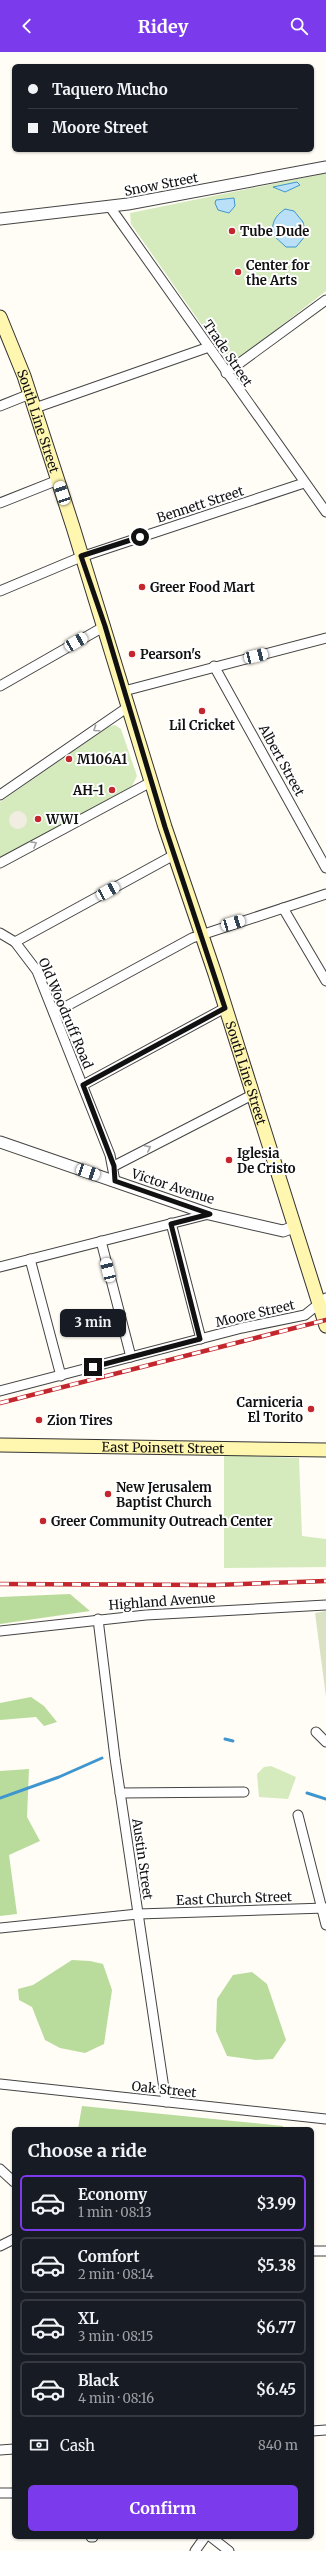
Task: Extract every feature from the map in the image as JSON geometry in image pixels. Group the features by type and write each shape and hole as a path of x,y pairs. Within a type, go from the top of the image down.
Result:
{"main road":[{"name":"South Line Street","path":"0,317 35,408 81,556 105,626 128,707 174,855 225,1008 294,1227 323,1300 326,1326"},
{"name":"East Poinsett Street","path":"1,1443 326,1450"}],"street":[{"name":"Snow Street","path":"0,219 110,207 326,167"},
{"name":"Trade Street","path":"110,207 226,373 326,512"},
{"path":"226,373 326,300"},
{"path":"35,408 209,347"},
{"path":"0,406 30,394"},
{"path":"0,504 58,480"},
{"name":"Bennett Street","path":"0,591 81,556 304,483"},
{"path":"0,686 105,626"},
{"path":"124,691 214,666 326,638"},
{"name":"Albert Street","path":"214,666 326,868"},
{"path":"0,795 128,707"},
{"path":"0,863 151,782"},
{"path":"15,942 174,855"},
{"path":"54,1013 201,934 326,894"},
{"path":"283,908 326,981"},
{"name":"Old Woodruff Road","path":"0,933 15,942 34,964 114,1166 115,1181"},
{"path":"83,1085 225,1008"},
{"path":"114,1166 252,1095"},
{"name":"Victor Avenue","path":"0,1142 210,1214 283,1231 294,1227"},
{"path":"0,1267 210,1214"},
{"path":"171,1224 200,1339"},
{"path":"101,1241 131,1357"},
{"path":"30,1259 61,1376"},
{"name":"Moore Street","path":"0,1391 200,1339 305,1315 323,1300"},
{"name":"Highland Avenue","path":"0,1631 98,1619 326,1605"},
{"name":"Austin Street","path":"98,1619 120,1793 166,2102"},
{"path":"316,1732 326,1742"},
{"path":"120,1793 244,1792"},
{"path":"298,1815 324,1908 326,1925"},
{"name":"East Church Street","path":"0,1928 138,1914 324,1908"},
{"name":"Oak Street","path":"0,2084 326,2119"},
{"path":"0,2169 12,2180"},
{"path":"0,2246 12,2240"},
{"path":"314,2251 326,2251"},
{"path":"314,2431 326,2430"},
{"path":"0,2450 12,2449"},
{"path":"0,2494 12,2493"},
{"path":"194,2551 203,2539"},
{"path":"214,2539 229,2551"}],"green space":[{"path":"326,173 326,291 242,356 227,361 131,224 130,213"},
{"path":"115,725 121,729 137,776 132,786 0,858 0,802 108,727"},
{"path":"224,1455 299,1458 302,1536 326,1539 326,1567 224,1568"},
{"path":"70,1594 90,1611 0,1624 0,1597"},
{"path":"326,1611 326,1697 315,1613"},
{"path":"31,1697 44,1706 57,1722 44,1726 36,1717 0,1720 0,1703"},
{"path":"271,1766 296,1777 288,1799 259,1797 257,1774 264,1767"},
{"path":"29,1769 27,1817 40,1841 9,1855 17,1914 0,1916 0,1771"},
{"path":"72,1960 90,1961 103,1964 112,1990 104,2044 85,2053 60,2048 45,2040 32,2007 19,2000 18,1989 33,1985"},
{"path":"252,1972 267,1984 286,2040 273,2059 256,2060 227,2056 216,2031 217,1999 233,1975"},
{"path":"82,2106 283,2126 283,2127 78,2127"}],"shaded area":[{"path":"18,811 24,814 27,820 24,826 18,829 12,826 9,820 12,814"}],"water":[{"path":"297,182 300,185 285,192 273,187"},
{"path":"234,198 235,206 229,213 218,210 215,203 216,200"},
{"path":"285,209 294,211 303,222 306,235 296,247 286,247 273,235 274,220"}],"waterway":[{"path":"225,1739 233,1741"},
{"path":"0,1798 59,1777 102,1758"},
{"path":"307,1793 326,1799"}],"railway":[{"path":"0,1403 326,1320"},
{"path":"0,1584 215,1585 326,1581"}],"place":[{"name":"Tube Dude","path":"232,231"},
{"name":"Center for the Arts","path":"238,272"},
{"name":"Greer Food Mart","path":"142,587"},
{"name":"Pearson's","path":"132,654"},
{"name":"Lil Cricket","path":"202,711"},
{"name":"M106A1","path":"69,759"},
{"name":"AH-1","path":"112,790"},
{"name":"WWI","path":"38,819"},
{"name":"Iglesia De Cristo","path":"229,1160"},
{"name":"Carniceria El Torito","path":"311,1409"},
{"name":"Zion Tires","path":"39,1420"},
{"name":"New Jerusalem Baptist Church","path":"108,1494"},
{"name":"Greer Community Outreach Center","path":"43,1521"}],"route":[{"path":"93,1367 200,1339 171,1224 210,1214 115,1181 114,1166 83,1085 225,1008 215,974 165,827 105,626 81,556 140,537"}]}
